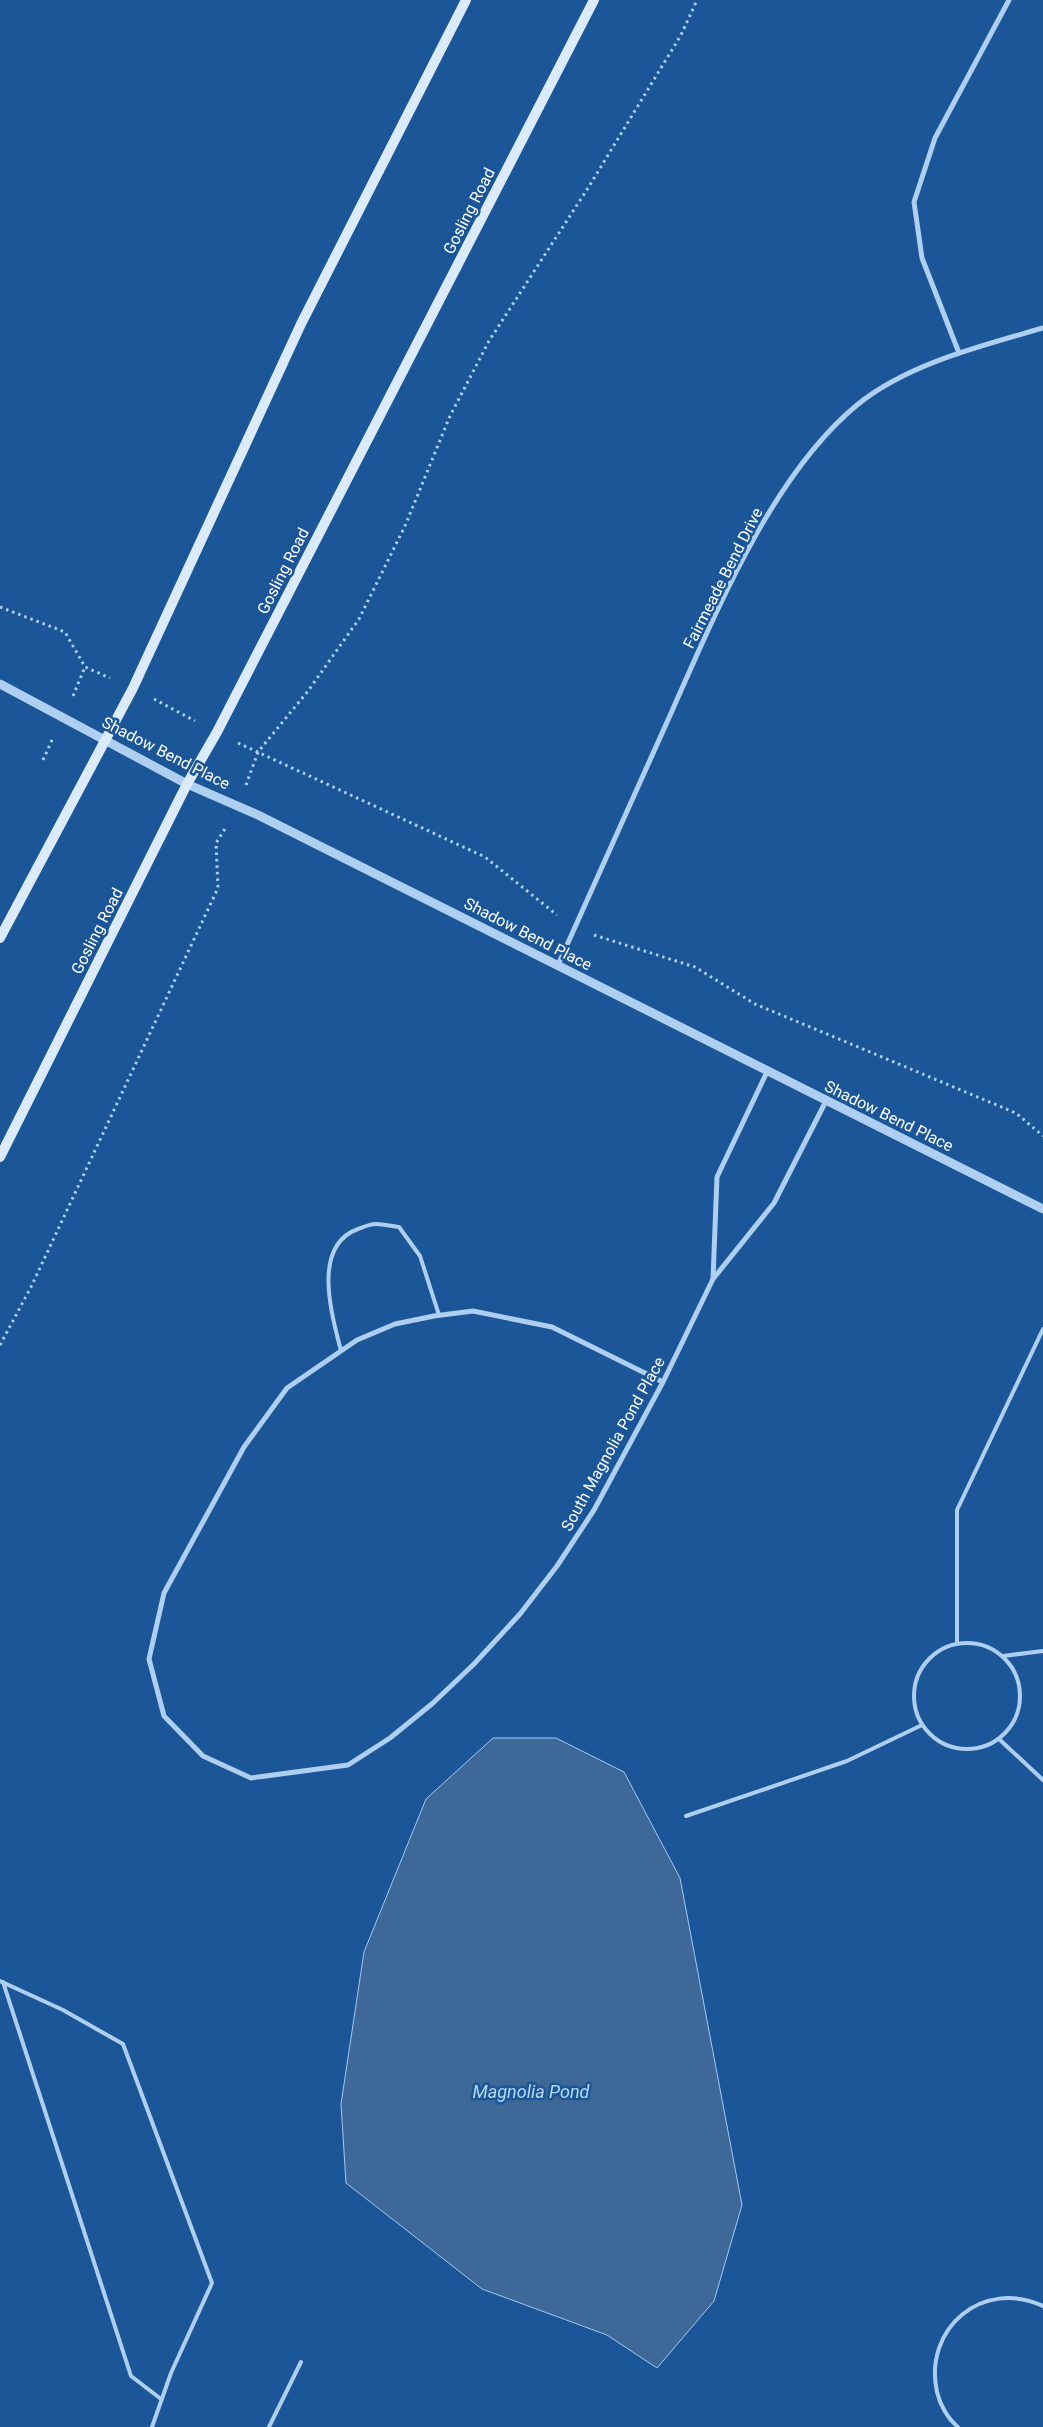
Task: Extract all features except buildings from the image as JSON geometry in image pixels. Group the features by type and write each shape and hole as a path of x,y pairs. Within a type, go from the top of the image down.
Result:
{"main road":[{"path":"0,938 133,688 301,324 466,0"},
{"name":"Gosling Road","path":"0,1157 187,784 217,732 594,0"}],"street":[{"path":"959,353 922,258 914,202 935,138 1008,0"},
{"name":"Fairmeade Bend Drive","path":"558,965 712,622 761,527 796,471 822,437 858,404 902,378 959,353 1043,328"},
{"name":"Shadow Bend Place","path":"0,684 64,716 106,741 187,784 240,806 558,965 766,1072 1043,1209"},
{"name":"South Magnolia Pond Place","path":"713,1279 717,1177 766,1072"},
{"name":"South Magnolia Pond Place","path":"341,1351 286,1388 244,1447 164,1593 149,1659 164,1716 203,1756 251,1778 348,1766 390,1738 474,1664 520,1614 557,1566 594,1510 663,1382 713,1279 774,1203 826,1101"},
{"path":"341,1351 357,1340 395,1324 473,1311 552,1327 663,1382"}],"lane":[{"path":"341,1351 332,1313 329,1274 334,1246 351,1232 374,1223 399,1227 420,1256 440,1315"},
{"path":"957,1643 958,1510 1043,1329"},
{"path":"957,1643 975,1643 992,1648 1003,1656 1016,1674 1021,1692 1019,1710 1011,1727 999,1739 983,1747 966,1749 949,1746 934,1738 922,1725 915,1709 914,1692 917,1675 927,1660 940,1650 957,1643"},
{"path":"1003,1656 1043,1651"},
{"path":"686,1816 847,1761 922,1725"},
{"path":"999,1739 1043,1780"},
{"path":"2,1982 63,2010 123,2044 212,2283 171,2373 152,2427"},
{"path":"2,1982 131,2376 162,2399"},
{"path":"958,2427 940,2402 934,2379 936,2355 945,2332 961,2314 982,2302 1006,2297 1030,2300 1043,2306"},
{"path":"269,2427 301,2362"}],"path":[{"path":"0,1345 31,1287 218,888 216,843 240,806 258,752 308,691 359,619 405,526 450,416 489,341 604,162 681,35 697,0"},
{"path":"0,607 66,632 85,667 133,688 258,752 485,857 574,929 695,966 756,1004 1016,1113 1043,1136"}],"water":[{"name":"Magnolia Pond","path":"493,1738 556,1738 624,1772 680,1878 742,2205 714,2301 657,2368 607,2335 482,2289 346,2183 341,2104 364,1952 426,1799"}]}
